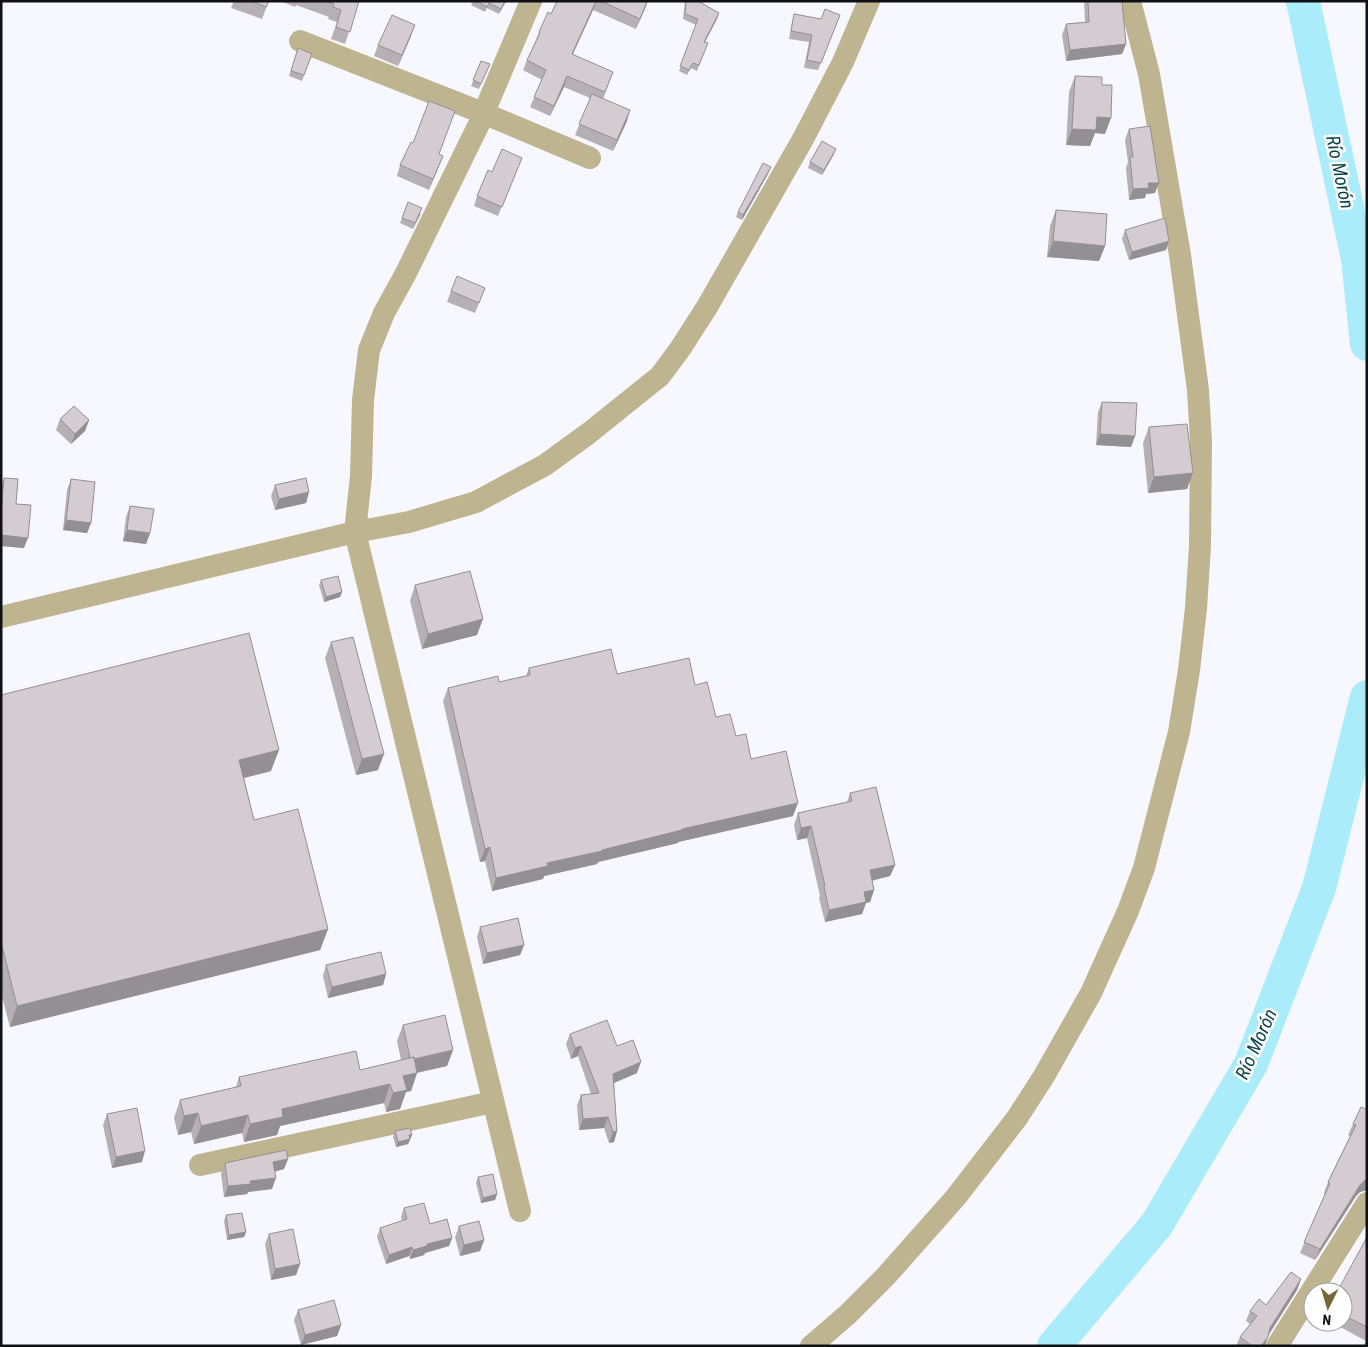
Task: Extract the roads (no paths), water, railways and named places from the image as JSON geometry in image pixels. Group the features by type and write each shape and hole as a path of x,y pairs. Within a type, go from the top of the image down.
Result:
{"street":[{"path":"520,1211 355,532 361,476 363,400 369,350 384,313 406,273 483,113 531,1"},
{"path":"1,616 355,532 409,522 476,502 545,465 589,434 660,376 680,349 707,307 803,139 843,62 869,1"},
{"path":"811,1346 886,1276 956,1198 1011,1126 1044,1076 1091,993 1128,911 1144,868 1178,732 1189,670 1200,546 1201,485 1198,390 1180,255 1149,74 1130,1"},
{"path":"300,41 483,113 590,158"},
{"path":"200,1165 493,1102"},
{"path":"1277,1346 1367,1203"}],"waterway":[{"name":"Río Morón","path":"1303,1 1358,259 1367,344"},
{"name":"Río Morón","path":"1054,1346 1157,1224 1251,1064 1319,888 1367,697"}]}
